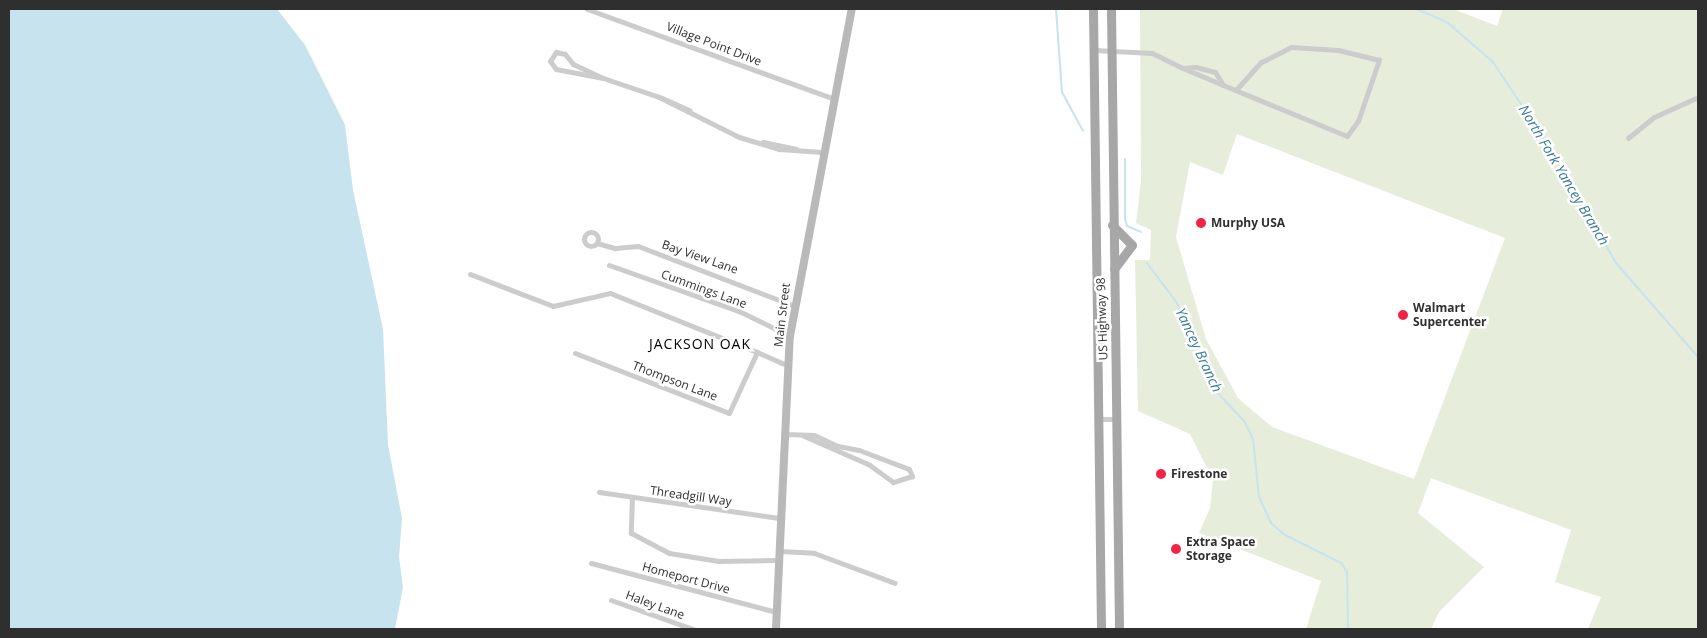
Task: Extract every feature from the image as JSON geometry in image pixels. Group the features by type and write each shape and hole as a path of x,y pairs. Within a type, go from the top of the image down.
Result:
{"main road":[{"name":"Main Street","path":"776,629 779,518 786,434 790,336 822,152 852,9"},
{"name":"US Highway 98","path":"1093,9 1101,629"},
{"name":"US Highway 98","path":"1111,9 1112,225 1117,419 1119,629"},
{"path":"1112,225 1132,245 1113,270"}],"street":[{"name":"Village Point Drive","path":"587,9 834,99"},
{"path":"1094,50 1152,53 1183,68 1223,85 1347,136 1358,122 1379,60 1338,50 1291,48 1261,62 1236,90"},
{"path":"603,78 556,69 551,58 556,52 565,54 574,64 603,78 659,97 677,110 693,113 740,137 760,142 784,144 801,151 822,152"},
{"path":"1183,68 1215,72 1223,85"},
{"path":"1628,138 1654,117 1698,96"},
{"name":"Bay View Lane","path":"597,243 615,248 638,246 794,306"},
{"name":"Cummings Lane","path":"609,265 741,312 790,336"},
{"path":"470,274 553,306 610,293 788,366"},
{"name":"Thompson Lane","path":"575,353 729,413 756,352"},
{"path":"1099,419 1117,419"},
{"path":"786,434 804,436 814,434 837,448 870,465 893,482 912,476 910,469 873,459 859,450 837,448"},
{"path":"870,465 873,459"},
{"name":"Threadgill Way","path":"599,492 779,518"},
{"path":"632,497 631,533 669,554 718,561 778,560"},
{"path":"778,551 814,553 895,583"},
{"name":"Homeport Drive","path":"591,563 776,612"},
{"name":"Haley Lane","path":"611,600 693,629"}],"green space":[{"path":"1140,9 1453,9 1497,26 1503,9 1698,9 1698,629 1588,629 1601,597 1555,582 1571,530 1431,478 1418,513 1484,567 1439,612 1431,629 1306,629 1321,581 1199,533 1210,508 1213,480 1190,434 1138,411 1135,260 1150,260 1151,230 1136,223 1141,181","holes":["1237,134 1505,238 1414,479 1272,427 1238,398 1206,339 1176,237 1190,162 1223,175"]}],"water":[{"path":"9,9 277,9 305,45 345,125 353,190 383,329 388,445 402,518 399,557 403,587 395,629 9,629"}],"waterway":[{"name":"Yancey Branch","path":"1056,9 1062,92 1083,131"},
{"name":"North Fork Yancey Branch","path":"1417,9 1448,23 1493,62 1551,149 1616,263 1698,357"},
{"name":"Yancey Branch","path":"1125,159 1125,218 1127,226 1141,232"},
{"name":"Yancey Branch","path":"1147,263 1177,303 1215,390 1244,421 1253,439 1259,497 1271,523 1285,535 1341,563 1347,572 1348,629"}],"place":[{"name":"Murphy USA","path":"1201,223"},
{"name":"Walmart Supercenter","path":"1403,315"},
{"name":"Firestone","path":"1161,474"},
{"name":"Extra Space Storage","path":"1176,549"}],"district":[{"name":"JACKSON OAK","path":"700,344"}]}
